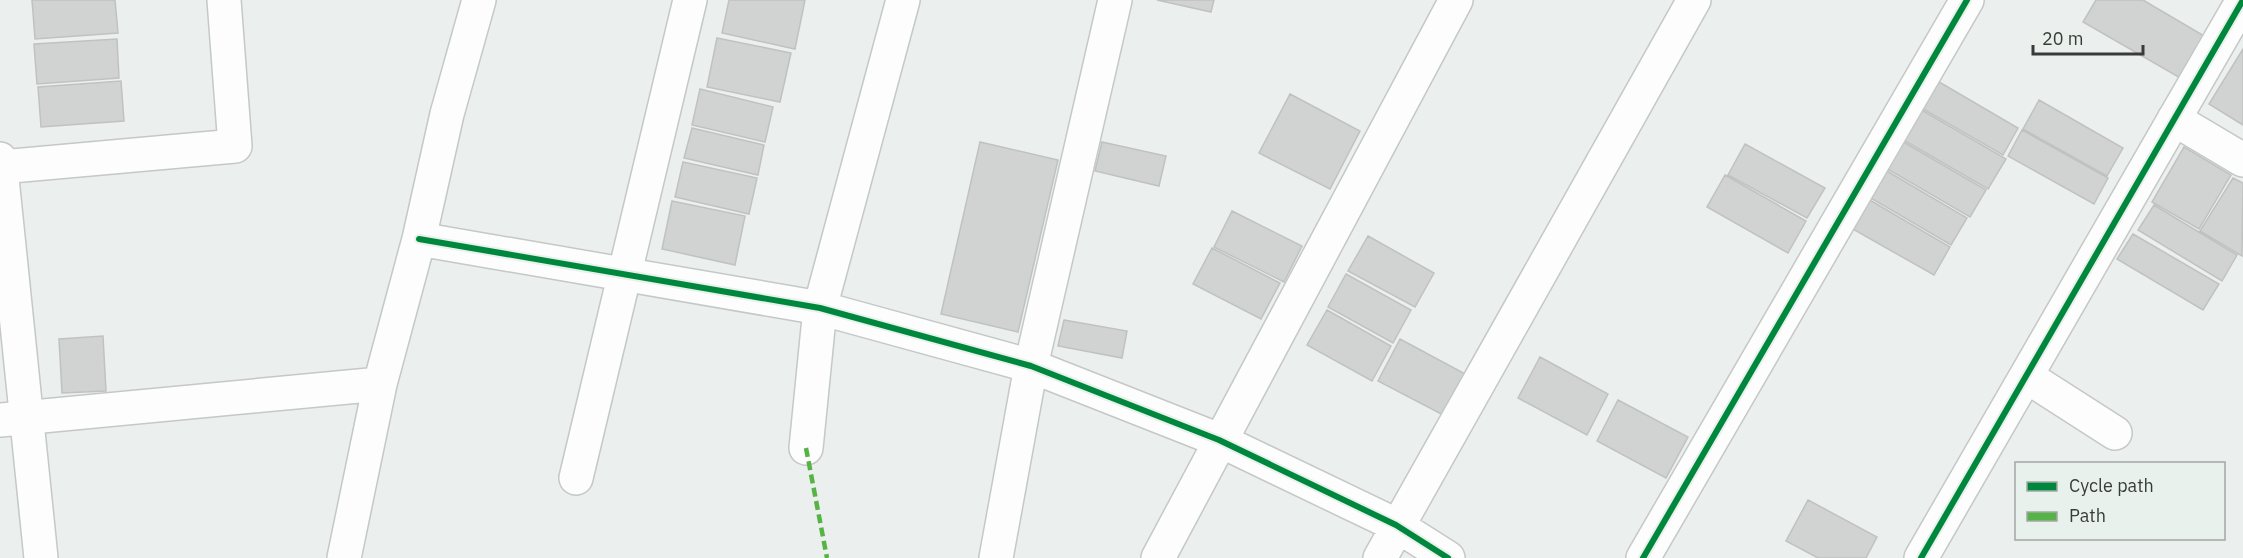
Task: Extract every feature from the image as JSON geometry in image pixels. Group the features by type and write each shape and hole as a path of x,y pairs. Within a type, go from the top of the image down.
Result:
{"street":[{"path":"0,167 235,146 224,0"},
{"path":"344,558 380,384 419,239 447,114 479,0"},
{"path":"576,478 690,0"},
{"path":"806,448 820,308 903,0"},
{"path":"996,558 1031,366 1116,0"},
{"path":"1158,558 1456,0"},
{"path":"1380,558 1396,525 1694,0"},
{"path":"1643,558 1967,0"},
{"path":"1921,558 2243,0"},
{"path":"2174,119 2243,160"},
{"path":"0,159 14,419 41,558"},
{"path":"419,239 820,308 1031,366 1219,440 1396,525 1448,558"},
{"path":"2026,376 2115,433"},
{"path":"14,419 380,384"}],"building":[{"path":"32,0 115,0 118,33 35,39"},
{"path":"729,0 805,0 795,49 722,33"},
{"path":"1157,0 1214,0 1211,12"},
{"path":"2096,0 2143,0 2206,37 2182,79 2083,22"},
{"path":"717,38 791,53 780,102 707,87"},
{"path":"117,39 119,78 37,84 34,44"},
{"path":"2243,49 2243,125 2209,104"},
{"path":"1934,79 2018,128 2003,155 1918,106"},
{"path":"121,81 124,121 41,127 38,87"},
{"path":"700,89 773,107 765,142 692,125"},
{"path":"1290,94 1360,131 1330,189 1259,153"},
{"path":"2039,100 2123,148 2107,176 2023,129"},
{"path":"1918,108 2006,159 1988,189 1900,138"},
{"path":"692,128 764,145 758,175 684,158"},
{"path":"2022,130 2108,178 2094,204 2008,156"},
{"path":"1900,140 1986,190 1970,217 1884,167"},
{"path":"980,142 1058,160 1018,332 941,314"},
{"path":"1102,142 1166,156 1159,186 1095,171"},
{"path":"1745,144 1825,188 1807,218 1728,175"},
{"path":"2184,147 2231,175 2199,229 2152,202"},
{"path":"683,162 757,178 749,214 675,197"},
{"path":"1885,170 1967,218 1951,245 1869,197"},
{"path":"1725,175 1806,221 1788,253 1707,207"},
{"path":"2233,178 2243,183 2242,256 2200,231"},
{"path":"1868,199 1950,247 1934,275 1851,228"},
{"path":"672,201 745,216 735,265 662,249"},
{"path":"2154,205 2237,255 2222,281 2138,230"},
{"path":"1232,211 1302,246 1284,282 1214,247"},
{"path":"2133,234 2219,284 2203,310 2117,259"},
{"path":"1368,236 1434,273 1415,307 1348,271"},
{"path":"1212,248 1280,283 1261,319 1193,284"},
{"path":"1346,274 1411,310 1393,343 1328,307"},
{"path":"1327,310 1391,346 1372,381 1307,345"},
{"path":"1064,320 1127,331 1122,358 1058,346"},
{"path":"103,336 106,391 62,393 59,339"},
{"path":"1400,339 1469,376 1447,417 1378,381"},
{"path":"1540,357 1608,394 1587,435 1518,398"},
{"path":"1618,400 1688,437 1666,478 1597,441"},
{"path":"1808,500 1877,537 1866,558 1818,558 1786,541"}],"marked path":[{"path":"806,448 827,558"}],"cycle path":[{"path":"1643,558 1967,0"},
{"path":"1921,558 2243,0"},
{"path":"419,239 820,308 1031,366 1219,440 1396,525 1448,558"}]}
